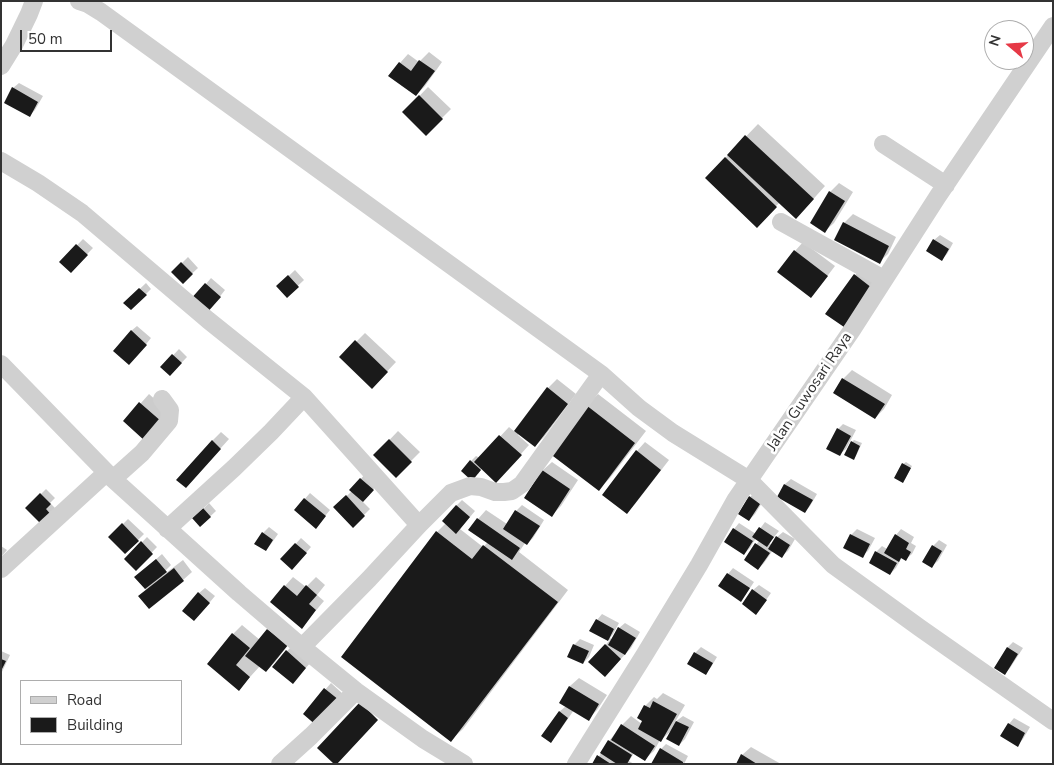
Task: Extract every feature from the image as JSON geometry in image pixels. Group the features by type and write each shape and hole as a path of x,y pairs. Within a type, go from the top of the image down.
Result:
{"street":[{"path":"1,66 30,14 34,1"},
{"path":"80,1 101,12 601,374 639,408 673,433 749,480 833,565 1053,721"},
{"name":"Jalan Guwosari Raya","path":"576,764 699,565 736,499 852,330 946,185 1053,26"},
{"path":"883,144 946,185"},
{"path":"1,161 82,212 208,320 304,397 418,525"},
{"path":"782,222 884,279"},
{"path":"1,364 110,476 167,529 302,647 356,691 423,739 464,764"},
{"path":"302,647 451,493 470,486 481,487 495,492 512,491 522,484 601,374"},
{"path":"167,529 234,468 304,397"},
{"path":"1,569 110,476 142,453 169,420 170,410 162,399"},
{"path":"280,764 356,691"}],"building":[{"path":"419,60 435,71 416,96 388,76 399,62 411,71"},
{"path":"12,87 38,102 30,117 4,103"},
{"path":"419,95 443,119 426,136 402,112"},
{"path":"745,135 814,199 796,219 727,155"},
{"path":"725,157 777,207 757,228 705,178"},
{"path":"829,191 845,201 825,233 810,223"},
{"path":"843,222 889,246 880,264 834,240"},
{"path":"933,239 949,249 942,261 926,251"},
{"path":"76,244 88,255 71,273 59,262"},
{"path":"794,250 828,276 811,298 777,272"},
{"path":"181,262 193,274 183,284 171,272"},
{"path":"854,274 872,288 844,327 825,314"},
{"path":"288,275 299,287 287,298 276,286"},
{"path":"205,283 221,297 205,315 189,301"},
{"path":"139,288 147,295 131,310 123,303"},
{"path":"131,330 147,345 129,365 113,351"},
{"path":"355,340 388,372 372,389 339,357"},
{"path":"172,354 182,363 170,376 160,367"},
{"path":"842,378 885,404 875,419 833,393"},
{"path":"547,387 568,404 535,447 514,431"},
{"path":"139,402 162,422 145,441 123,421"},
{"path":"586,405 635,443 599,491 549,453"},
{"path":"837,428 851,436 840,456 826,449"},
{"path":"499,435 522,455 496,483 474,462"},
{"path":"389,439 412,462 396,478 373,455"},
{"path":"212,440 221,449 186,488 176,480"},
{"path":"851,441 860,446 854,460 844,455"},
{"path":"636,450 661,470 627,514 602,495"},
{"path":"470,460 481,470 472,481 461,471"},
{"path":"902,463 911,468 903,483 894,478"},
{"path":"542,470 570,489 552,517 524,498"},
{"path":"360,478 374,490 363,502 349,490"},
{"path":"784,484 813,500 805,513 777,497"},
{"path":"40,493 51,504 46,509 53,517 44,527 25,508"},
{"path":"346,495 365,516 353,528 333,507"},
{"path":"749,496 760,504 749,521 738,514"},
{"path":"304,498 326,516 316,529 294,510"},
{"path":"456,505 470,517 456,534 442,521"},
{"path":"203,508 211,517 200,527 192,518"},
{"path":"515,510 540,526 527,545 503,529"},
{"path":"477,518 520,548 512,560 468,530"},
{"path":"122,523 139,541 125,554 108,537"},
{"path":"759,527 774,537 767,547 752,537"},
{"path":"733,528 753,541 744,555 724,542"},
{"path":"436,531 472,559 483,545 558,602 451,742 341,657"},
{"path":"262,532 273,540 266,551 254,544"},
{"path":"850,534 870,544 863,558 843,548"},
{"path":"895,534 909,543 906,549 911,552 906,561 901,558 899,562 884,553"},
{"path":"776,536 790,545 782,558 768,549"},
{"path":"141,541 153,554 136,571 124,559"},
{"path":"295,543 307,553 292,570 280,559"},
{"path":"755,543 770,553 758,570 744,560"},
{"path":"932,545 942,551 932,568 922,562"},
{"path":"875,551 897,563 890,575 869,563"},
{"path":"156,559 167,572 145,589 134,577"},
{"path":"174,568 184,581 149,609 138,596"},
{"path":"727,573 750,588 741,602 718,586"},
{"path":"284,585 297,596 306,585 317,595 309,604 316,610 302,629 270,602"},
{"path":"752,589 767,600 756,615 742,604"},
{"path":"198,592 210,603 194,621 182,611"},
{"path":"596,619 614,629 608,641 589,631"},
{"path":"618,627 636,638 625,655 608,645"},
{"path":"267,629 288,645 266,672 245,656"},
{"path":"232,633 250,648 236,665 250,677 239,691 207,664"},
{"path":"573,644 589,651 583,664 567,657"},
{"path":"605,644 621,659 605,677 588,662"},
{"path":"1007,647 1018,654 1005,675 994,668"},
{"path":"286,650 306,668 293,684 272,667"},
{"path":"694,652 713,663 706,675 687,664"},
{"path":"1,659 6,661 1,671"},
{"path":"569,686 599,704 589,721 559,703"},
{"path":"324,688 339,700 317,726 303,714"},
{"path":"653,701 677,714 661,742 638,729 642,721 637,718 644,705 650,708"},
{"path":"360,702 378,720 337,764 334,764 317,748"},
{"path":"559,711 568,718 551,743 541,736"},
{"path":"676,721 689,727 679,746 666,739"},
{"path":"1008,723 1025,733 1018,747 1000,736"},
{"path":"621,724 655,746 645,761 611,740"},
{"path":"608,740 632,755 627,764 617,764 600,753"},
{"path":"660,748 683,762 683,764 651,764"},
{"path":"741,754 757,764 736,764"},
{"path":"597,755 611,764 592,764"}]}
